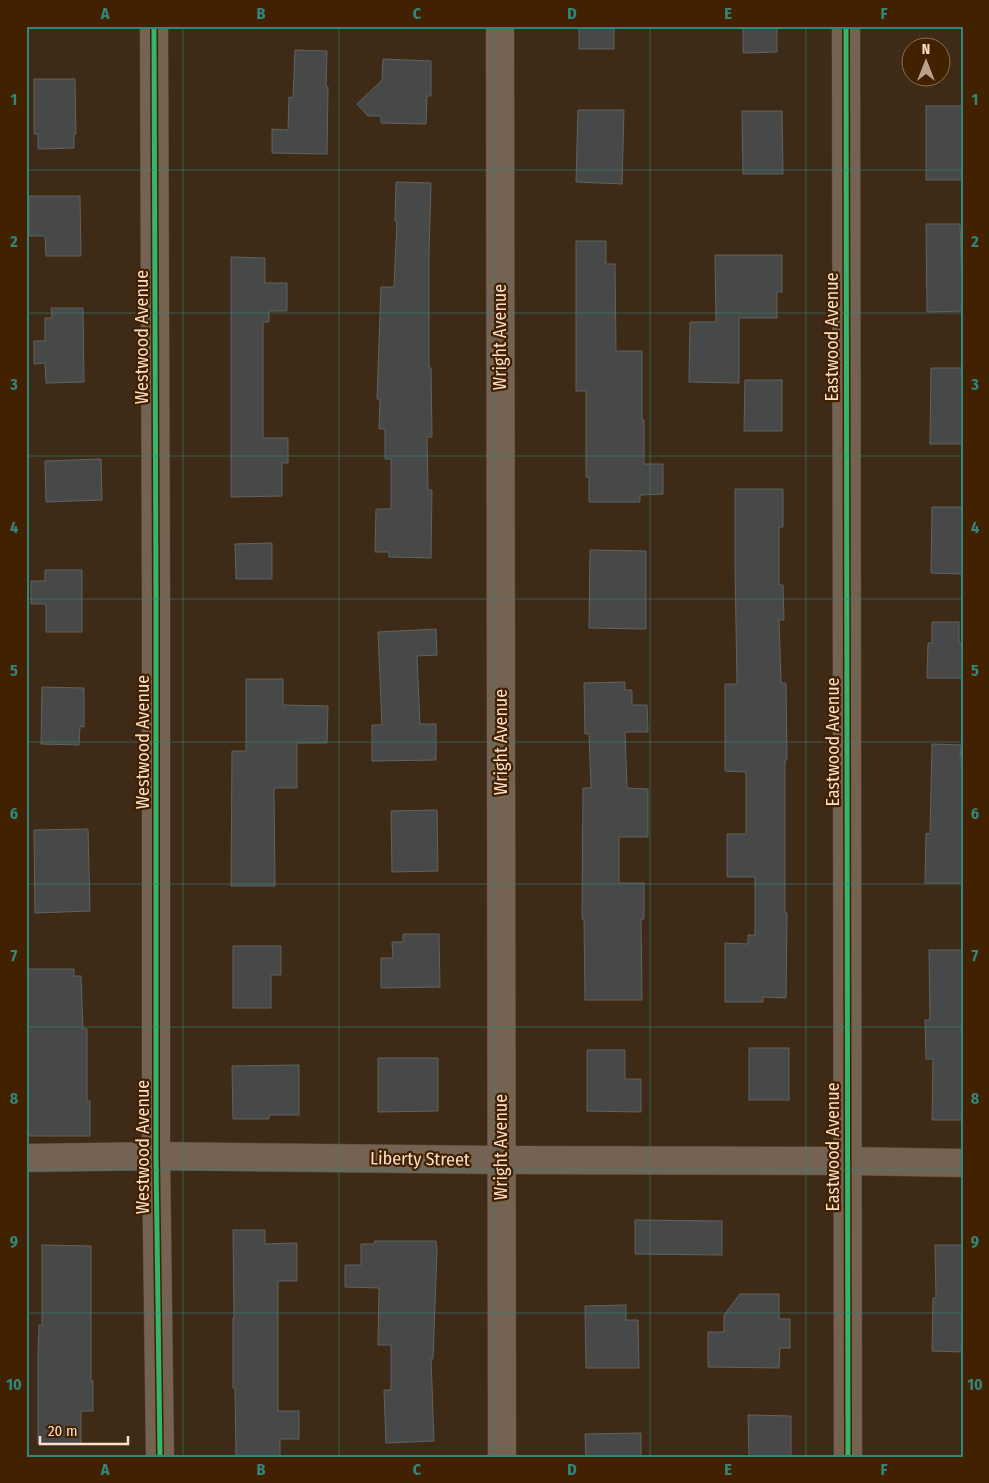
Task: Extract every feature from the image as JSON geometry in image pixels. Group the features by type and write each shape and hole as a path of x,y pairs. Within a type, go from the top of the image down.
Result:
{"street":[{"name":"Westwood Avenue","path":"154,26 156,1156 160,1457"},
{"name":"Wright Avenue","path":"500,26 500,1160 502,1457"},
{"name":"Eastwood Avenue","path":"846,26 848,1457"},
{"name":"Liberty Street","path":"26,1158 156,1156 963,1163"}],"building":[{"path":"579,26 614,26 614,49 579,49"},
{"path":"743,26 777,26 777,52 743,53"},
{"path":"295,50 327,51 327,154 272,153 272,129 288,130 289,97 293,98"},
{"path":"383,59 431,61 431,96 427,96 426,124 381,123 381,116 368,116 357,104 382,80"},
{"path":"34,79 75,79 76,134 74,134 74,148 38,149 38,134 34,134"},
{"path":"926,106 963,106 963,180 926,180"},
{"path":"578,110 624,110 622,184 576,182"},
{"path":"742,111 782,111 783,174 743,174"},
{"path":"396,182 431,183 429,368 431,368 432,437 427,437 428,490 432,490 431,558 389,557 389,552 375,552 376,509 391,509 391,459 385,459 385,429 379,429 380,399 377,399 381,287 394,287 397,221 395,221"},
{"path":"29,196 80,196 81,256 46,256 45,236 29,236"},
{"path":"926,224 960,224 963,311 927,312"},
{"path":"576,241 606,241 606,264 615,264 616,351 642,351 644,464 663,464 663,494 640,495 640,502 589,502 589,477 586,477 586,391 576,391"},
{"path":"715,255 782,255 782,292 777,292 777,318 739,318 739,383 689,382 690,322 716,322"},
{"path":"231,257 265,258 265,283 287,283 287,311 269,311 269,322 263,322 263,438 288,438 288,463 282,463 282,496 231,497"},
{"path":"51,308 83,308 84,382 46,383 45,363 34,364 34,341 45,341 45,318 52,318"},
{"path":"931,368 963,368 963,444 930,444"},
{"path":"745,380 782,380 782,431 744,431"},
{"path":"101,459 102,500 46,502 45,461"},
{"path":"735,489 783,489 783,527 779,527 779,585 783,585 784,620 779,620 781,683 786,683 786,998 763,997 763,1002 725,1002 725,943 748,944 748,935 755,935 755,877 727,877 727,834 746,834 746,772 725,771 725,684 737,684"},
{"path":"932,507 963,507 963,574 931,573"},
{"path":"272,543 272,579 236,579 235,544"},
{"path":"590,550 646,551 646,629 589,628"},
{"path":"45,570 82,570 82,632 46,632 46,604 31,604 31,581 45,581"},
{"path":"932,622 959,622 959,643 963,643 963,678 927,678 928,643 932,643"},
{"path":"436,629 437,655 417,656 420,724 436,724 436,760 372,761 372,725 382,725 378,632"},
{"path":"246,679 283,679 283,705 328,706 327,743 297,743 297,788 274,788 275,886 231,886 232,751 246,751"},
{"path":"625,682 625,690 632,690 632,705 647,705 648,732 625,732 627,788 648,789 648,837 619,837 619,883 644,883 644,919 641,919 642,1000 585,1000 584,919 582,919 583,788 591,788 589,734 585,734 584,683"},
{"path":"42,687 84,688 84,727 80,726 79,745 41,744"},
{"path":"932,744 961,745 960,761 963,761 963,883 925,883 926,833 930,834"},
{"path":"437,810 438,871 392,872 391,811"},
{"path":"88,829 90,911 35,913 34,830"},
{"path":"403,934 439,934 440,987 381,988 381,958 393,958 392,942 403,942"},
{"path":"233,946 281,946 281,975 271,975 271,1008 233,1008"},
{"path":"929,950 963,950 963,1120 932,1120 933,1059 926,1059 925,1020 930,1020"},
{"path":"26,969 74,969 74,976 81,976 83,1029 87,1029 87,1101 90,1101 90,1136 26,1136"},
{"path":"749,1048 789,1048 789,1100 749,1100"},
{"path":"587,1050 625,1050 625,1079 641,1079 641,1112 587,1111"},
{"path":"378,1058 438,1058 438,1111 378,1112"},
{"path":"299,1065 299,1115 269,1115 269,1119 233,1119 232,1066"},
{"path":"635,1220 722,1221 722,1255 635,1254"},
{"path":"233,1230 265,1230 265,1244 297,1243 297,1281 278,1281 278,1411 299,1411 299,1439 280,1439 280,1457 236,1457 235,1388 233,1388"},
{"path":"375,1241 436,1241 433,1359 431,1359 434,1441 386,1443 384,1390 391,1390 391,1345 378,1345 379,1288 345,1287 345,1265 361,1265 361,1244 374,1244"},
{"path":"42,1245 91,1246 91,1381 93,1381 93,1411 81,1411 81,1444 38,1444 38,1353 39,1325 42,1325"},
{"path":"935,1245 963,1245 963,1352 932,1351 933,1298 936,1298"},
{"path":"740,1294 779,1294 779,1319 790,1319 790,1348 780,1348 779,1368 708,1367 708,1332 724,1332 724,1315"},
{"path":"626,1305 626,1320 638,1320 639,1368 586,1368 585,1306"},
{"path":"748,1415 791,1416 791,1457 749,1457"},
{"path":"641,1433 641,1457 586,1457 585,1434"}],"cycle path":[{"path":"154,26 156,1156 160,1457"},
{"path":"846,26 848,1457"}]}
